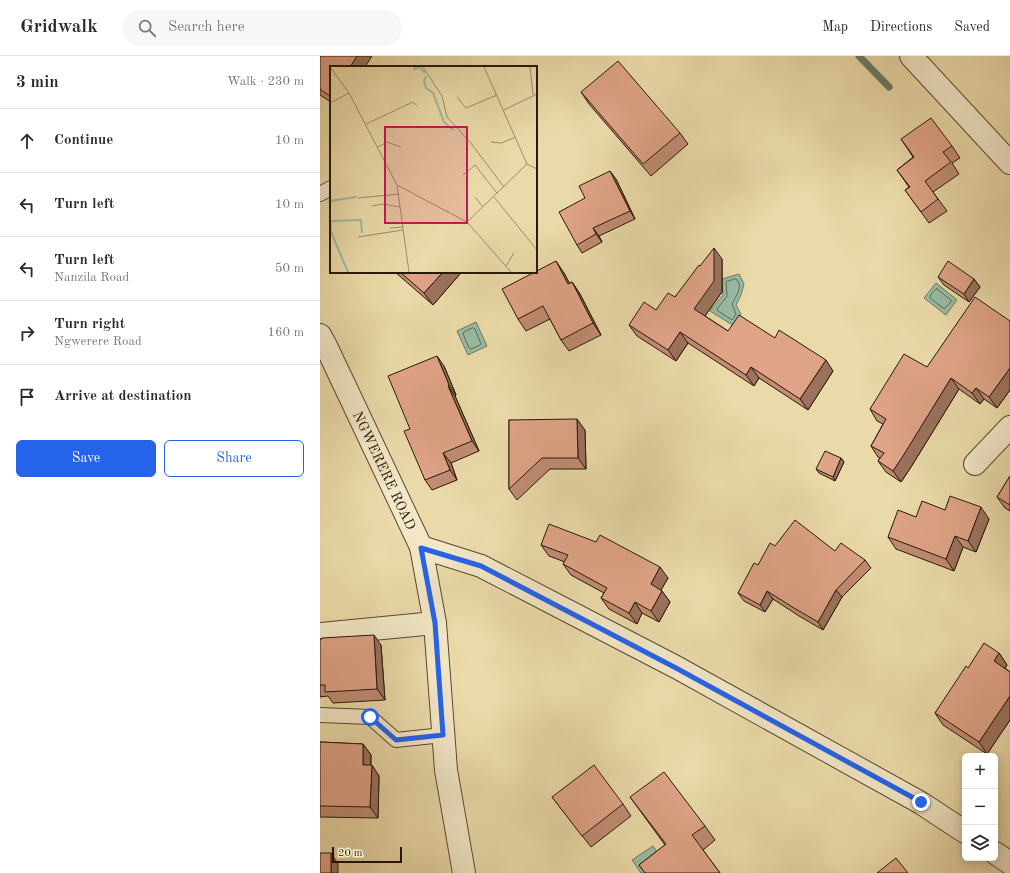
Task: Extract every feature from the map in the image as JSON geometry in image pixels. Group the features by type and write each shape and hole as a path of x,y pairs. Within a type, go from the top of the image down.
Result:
{"street":[{"path":"911,56 1010,163"},
{"name":"NGWERERE ROAD","path":"322,343 421,548 435,623 446,770 464,873"},
{"path":"975,464 1010,427"},
{"path":"421,548 481,566 559,606 682,671 921,802 962,830"},
{"path":"320,634 435,623"},
{"path":"998,855 1010,863"}],"lane":[{"path":"320,194 330,189"},
{"path":"320,714 370,717 396,740 443,735"}],"water":[{"path":"739,274 744,284 736,305 741,314 734,326 710,311 723,295 722,279"},
{"path":"936,283 957,300 946,315 924,298"},
{"path":"476,322 487,346 468,355 457,331"},
{"path":"653,846 664,862 648,873 641,873 632,860"}],"building":[{"path":"320,56 357,56 351,66 330,66 330,96 320,89"},
{"path":"618,61 680,133 643,164 581,92"},
{"path":"931,118 952,146 943,152 951,162 925,181 938,199 921,212 905,190 910,187 897,170 914,157 901,139"},
{"path":"610,171 630,211 593,228 596,234 577,245 559,212 585,198 579,186"},
{"path":"714,248 714,281 694,309 728,331 739,315 775,338 779,330 826,360 800,399 751,367 746,375 680,332 668,350 629,325 644,302 656,310 668,293 675,297"},
{"path":"556,261 568,284 572,282 593,323 561,340 543,306 518,319 502,289 533,273 537,273 537,271"},
{"path":"948,261 974,279 964,294 938,277"},
{"path":"401,273 442,273 424,293"},
{"path":"975,297 1010,321 1010,368 989,397 976,388 972,393 951,378 893,471 878,461 884,453 871,446 886,419 870,409 904,354 927,367"},
{"path":"437,356 449,385 448,386 472,441 443,453 450,470 425,480 404,431 410,429 388,376"},
{"path":"577,419 578,458 542,458 509,489 509,420"},
{"path":"825,451 841,458 833,477 816,469"},
{"path":"1010,476 1010,505 997,497"},
{"path":"950,496 981,507 968,541 955,536 946,559 888,537 898,510 916,517 922,501 945,510"},
{"path":"795,520 835,551 841,543 865,560 836,590 818,622 767,591 760,605 738,593 754,563 758,565 770,543 775,546"},
{"path":"549,524 596,542 600,535 660,567 651,584 662,591 651,611 635,602 629,613 601,598 607,588 563,564 568,555 541,545"},
{"path":"374,635 377,689 325,692 325,685 320,685 320,639"},
{"path":"984,643 999,653 994,661 1010,672 1010,696 979,742 935,713 966,666 968,668"},
{"path":"320,742 363,744 363,765 372,765 370,807 320,806"},
{"path":"594,765 623,804 582,836 552,797"},
{"path":"664,772 705,826 692,835 720,873 645,873 639,865 666,844 630,797"},
{"path":"320,853 331,853 331,873 320,873"},
{"path":"896,858 908,873 877,873"}],"waterway":[{"path":"859,56 889,87"}],"route":[{"path":"370,717 396,740 443,735 435,623 421,548 481,566 676,668 921,802"}]}
